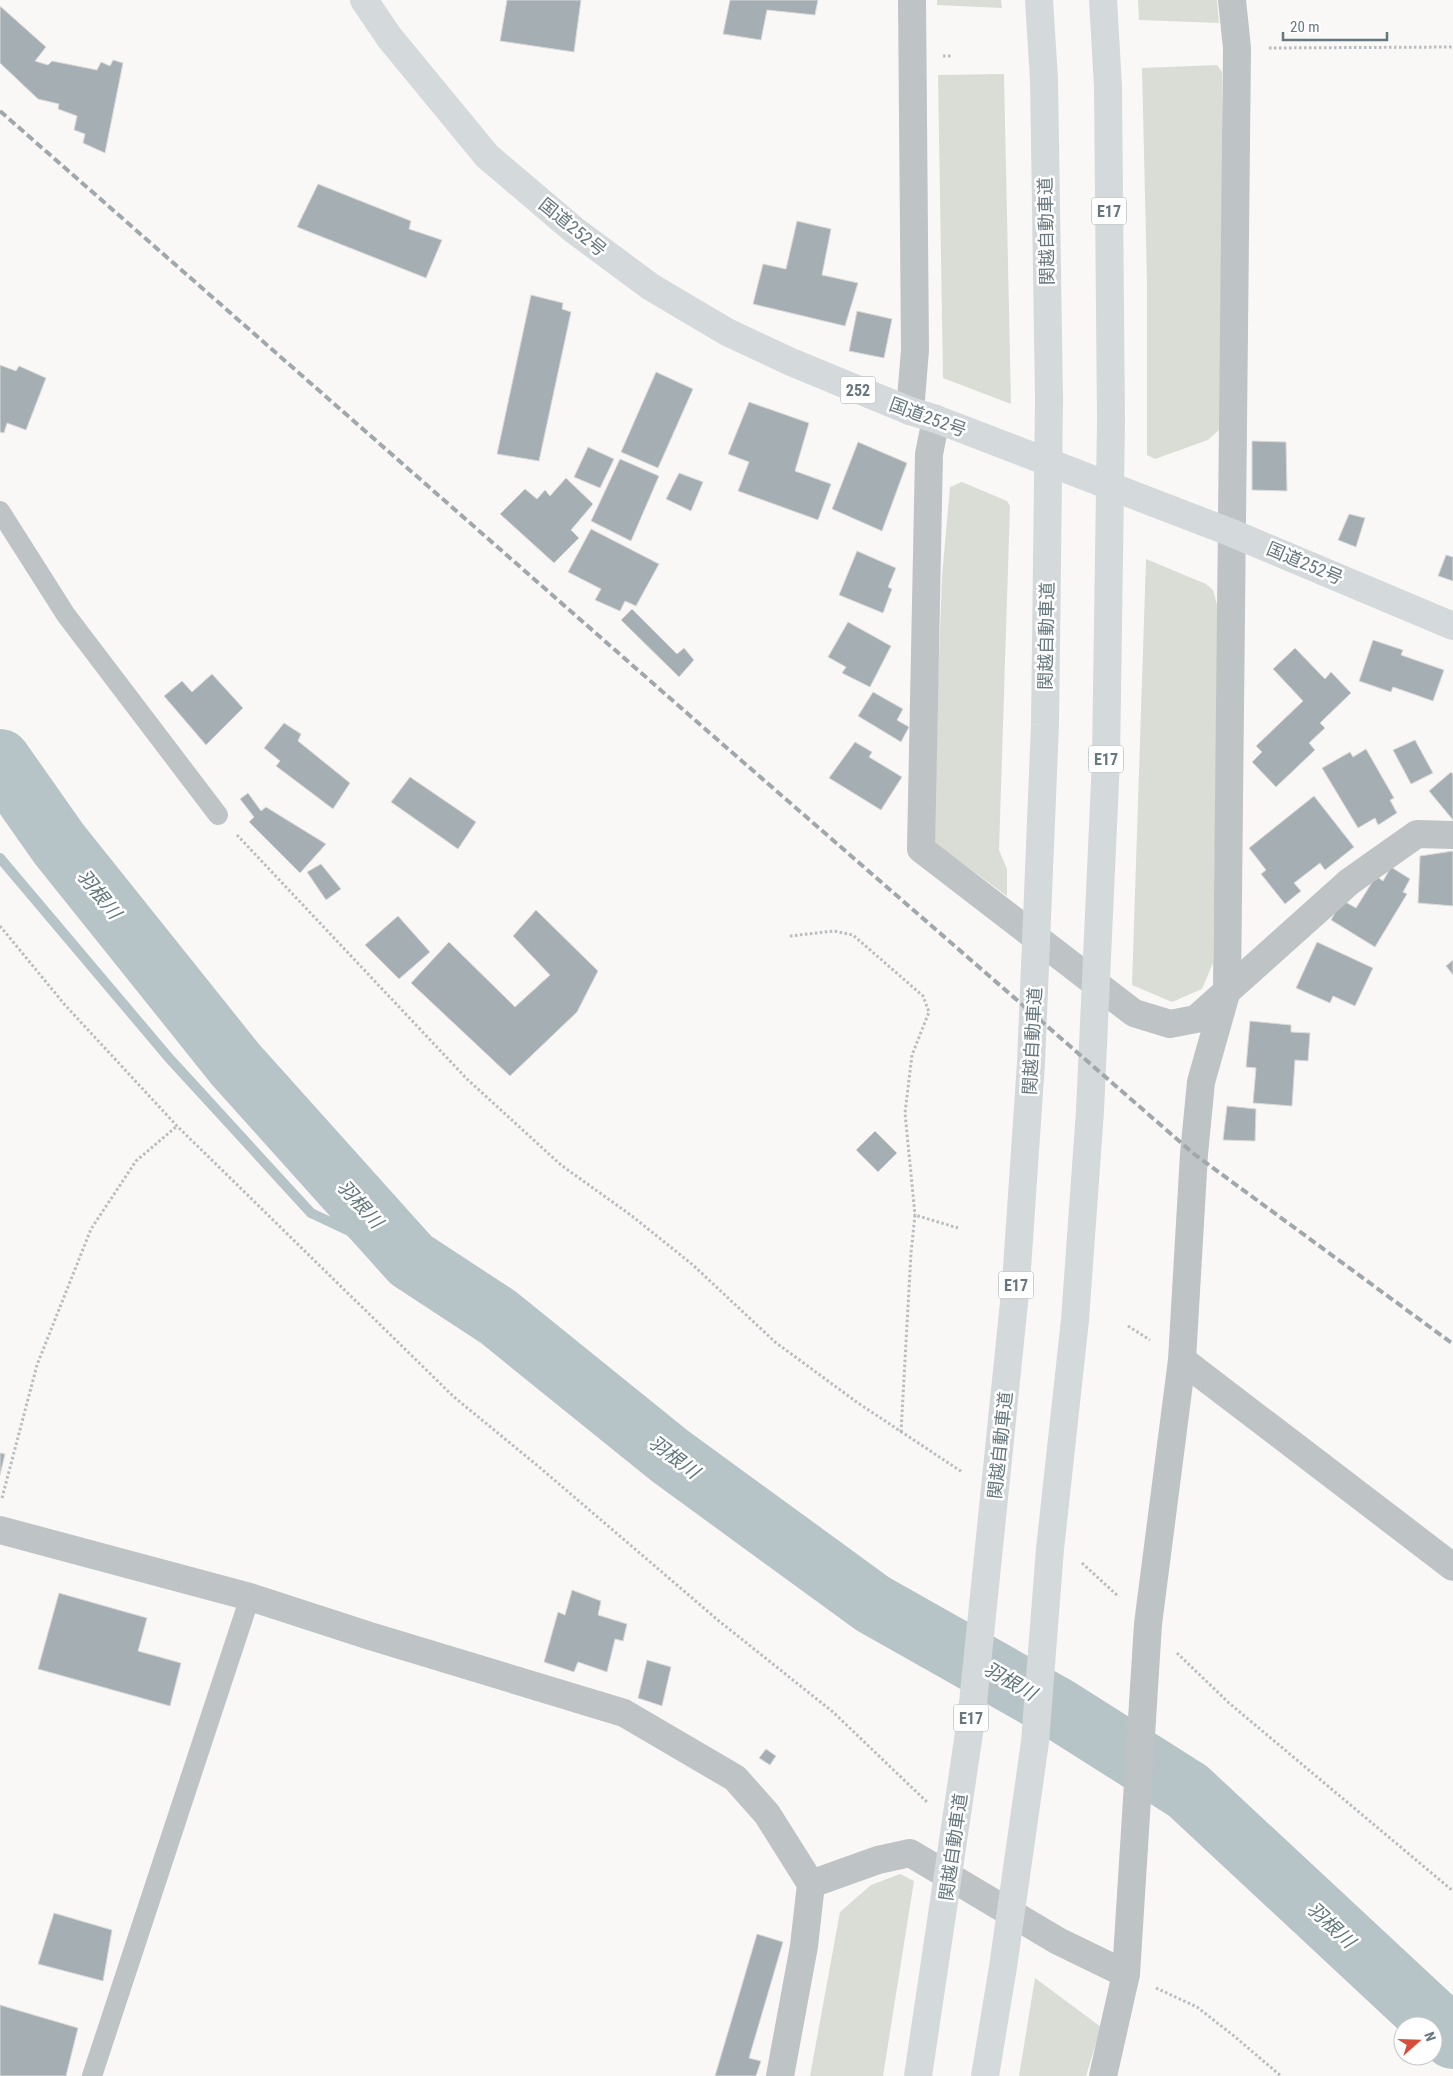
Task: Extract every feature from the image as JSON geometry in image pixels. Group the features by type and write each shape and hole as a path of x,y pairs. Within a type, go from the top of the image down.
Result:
{"highway":[{"name":"国道252号","path":"364,0 389,37 487,156 574,230 651,287 727,332 791,362 910,411 936,419 1232,533 1453,626"},
{"name":"関越自動車道","path":"918,2076 972,1713 1016,1283 1031,1063 1048,554 1049,399 1044,79 1039,0"},
{"name":"E17","path":"985,2076 1003,1967 1035,1742 1050,1549 1075,1320 1090,1111 1099,950 1106,760 1111,422 1108,86 1103,0"}],"street":[{"path":"910,411 915,350 912,0"},
{"path":"1102,2076 1126,1974 1148,1634 1182,1360 1194,1154 1201,1082 1227,990 1237,48 1232,0"},
{"path":"936,419 929,454 921,849 1134,1013 1170,1024 1196,1019 1349,882 1416,834 1453,835"},
{"path":"1182,1360 1453,1567"},
{"path":"0,1530 250,1597 370,1636 624,1713 736,1778 768,1814 811,1884 804,1946 780,2076"},
{"path":"811,1884 878,1860 910,1853 1058,1941 1126,1974"}],"lane":[{"path":"0,511 66,615 218,815"},
{"path":"92,2076 250,1597"}],"path":[{"path":"1237,48 1453,47"},
{"path":"218,815 467,1079 561,1165 632,1216 693,1265 775,1342 962,1472"},
{"path":"0,926 65,1004 177,1126 454,1397 538,1466 718,1621 833,1712 932,1806"},
{"path":"790,936 834,931 853,935 924,996 929,1012 912,1055 905,1113 915,1215 911,1253 902,1432"},
{"path":"0,1506 36,1365 91,1229 136,1161 177,1126"},
{"path":"915,1215 958,1228"},
{"path":"1082,1562 1148,1634 1453,1891"},
{"path":"1126,1974 1197,2007 1281,2076"}],"shaded area":[{"path":"937,0 1001,0 1002,8 937,5"},
{"path":"1138,0 1217,0 1219,23 1139,20"},
{"path":"1217,65 1222,72 1223,236 1220,429 1208,440 1155,459 1147,455 1147,282 1142,68"},
{"path":"1004,74 1011,404 943,378 938,75"},
{"path":"962,482 1007,501 1010,506 999,850 1007,869 1007,896 932,841 942,576 950,487"},
{"path":"1146,559 1206,584 1213,590 1219,612 1213,963 1202,989 1172,1002 1132,985"},
{"path":"900,1874 914,1881 883,2076 810,2076 840,1912 871,1885"},
{"path":"1035,1978 1101,2027 1086,2076 1019,2076"}],"building":[{"path":"507,0 581,0 574,52 500,41"},
{"path":"730,0 818,0 815,15 767,10 761,40 723,34"},
{"path":"0,6 46,47 35,61 48,65 52,61 97,70 101,62 110,66 113,60 123,63 105,153 83,143 85,134 74,130 77,116 58,109 59,104 38,99 0,63"},
{"path":"318,184 411,221 409,229 442,240 426,278 297,227"},
{"path":"797,221 831,229 822,275 858,283 845,326 753,304 763,264 786,269"},
{"path":"531,295 563,303 562,309 571,312 539,461 497,454"},
{"path":"857,311 892,319 884,358 849,351"},
{"path":"0,365 16,371 19,366 46,378 26,430 7,423 4,433 0,432"},
{"path":"656,372 693,389 658,468 621,452"},
{"path":"749,402 809,423 795,471 831,484 818,520 738,491 749,462 728,454"},
{"path":"1252,441 1286,442 1287,491 1252,490"},
{"path":"858,442 907,463 882,531 832,509"},
{"path":"588,447 614,459 600,488 574,477"},
{"path":"620,459 659,476 631,541 591,521"},
{"path":"679,473 703,482 691,511 666,499"},
{"path":"566,478 593,504 571,530 579,538 554,563 500,514 525,489 537,499 545,490 550,496"},
{"path":"1349,514 1365,518 1356,547 1338,540"},
{"path":"591,529 659,564 636,606 625,601 620,611 595,600 601,589 568,572"},
{"path":"857,551 896,568 888,587 892,589 883,613 839,595"},
{"path":"1446,555 1453,557 1453,581 1438,576"},
{"path":"632,609 677,654 684,648 694,660 679,677 621,620"},
{"path":"848,622 891,646 870,687 842,673 846,667 828,657"},
{"path":"1373,640 1403,650 1401,655 1444,670 1433,701 1393,687 1391,692 1359,681"},
{"path":"1295,648 1325,679 1331,672 1351,693 1320,723 1325,728 1309,743 1315,750 1276,787 1252,762 1262,752 1256,746 1303,701 1273,669"},
{"path":"212,674 243,708 206,745 164,696 182,681 192,692"},
{"path":"873,692 903,709 897,720 909,727 901,742 858,716"},
{"path":"284,723 301,734 298,741 350,783 333,809 276,766 280,761 264,748"},
{"path":"1415,740 1433,773 1411,784 1393,750"},
{"path":"855,742 872,752 869,757 902,777 881,810 829,778"},
{"path":"1366,749 1394,798 1390,800 1397,813 1378,825 1375,818 1358,828 1322,768 1350,752 1353,757"},
{"path":"1451,772 1453,775 1453,820 1429,791"},
{"path":"410,777 476,822 458,849 391,802"},
{"path":"248,793 261,811 266,807 326,844 300,873 249,822 254,817 240,799"},
{"path":"1314,796 1354,847 1325,870 1320,863 1294,883 1301,891 1285,904 1261,874 1266,870 1249,848"},
{"path":"1453,851 1453,906 1418,903 1420,856"},
{"path":"321,864 341,889 326,900 307,872"},
{"path":"1391,867 1410,879 1403,892 1407,894 1375,947 1331,920 1342,900 1356,908 1376,876 1383,881"},
{"path":"536,910 598,971 577,1012 510,1076 411,983 449,942 515,1007 550,975 513,936"},
{"path":"398,916 430,952 399,979 365,945"},
{"path":"1317,942 1373,968 1355,1006 1333,996 1330,1003 1296,988"},
{"path":"1453,960 1453,975 1446,966"},
{"path":"1250,1021 1291,1025 1291,1032 1310,1033 1308,1061 1295,1060 1292,1106 1253,1103 1256,1068 1246,1067"},
{"path":"1227,1106 1256,1109 1255,1141 1223,1140"},
{"path":"875,1131 897,1153 878,1172 856,1150"},
{"path":"0,1453 5,1454 0,1475"},
{"path":"572,1590 601,1601 598,1615 627,1624 623,1641 615,1639 607,1672 578,1662 574,1672 544,1662 558,1612 565,1615"},
{"path":"59,1593 147,1618 138,1651 181,1663 170,1706 38,1669"},
{"path":"647,1660 671,1667 662,1706 638,1698"},
{"path":"766,1749 776,1756 770,1765 759,1758"},
{"path":"54,1913 112,1930 103,1981 38,1964"},
{"path":"757,1934 783,1942 749,2058 761,2061 756,2076 715,2076"},
{"path":"0,2005 78,2028 66,2076 0,2076"}],"waterway":[{"name":"羽根川","path":"0,760 59,844 236,1065 411,1260 498,1317 670,1456 873,1604 1057,1708 1188,1791 1453,2038"},
{"path":"0,858 169,1058 311,1213 411,1260"}],"railway":[{"path":"0,111 704,728 1194,1154 1453,1344"}]}
